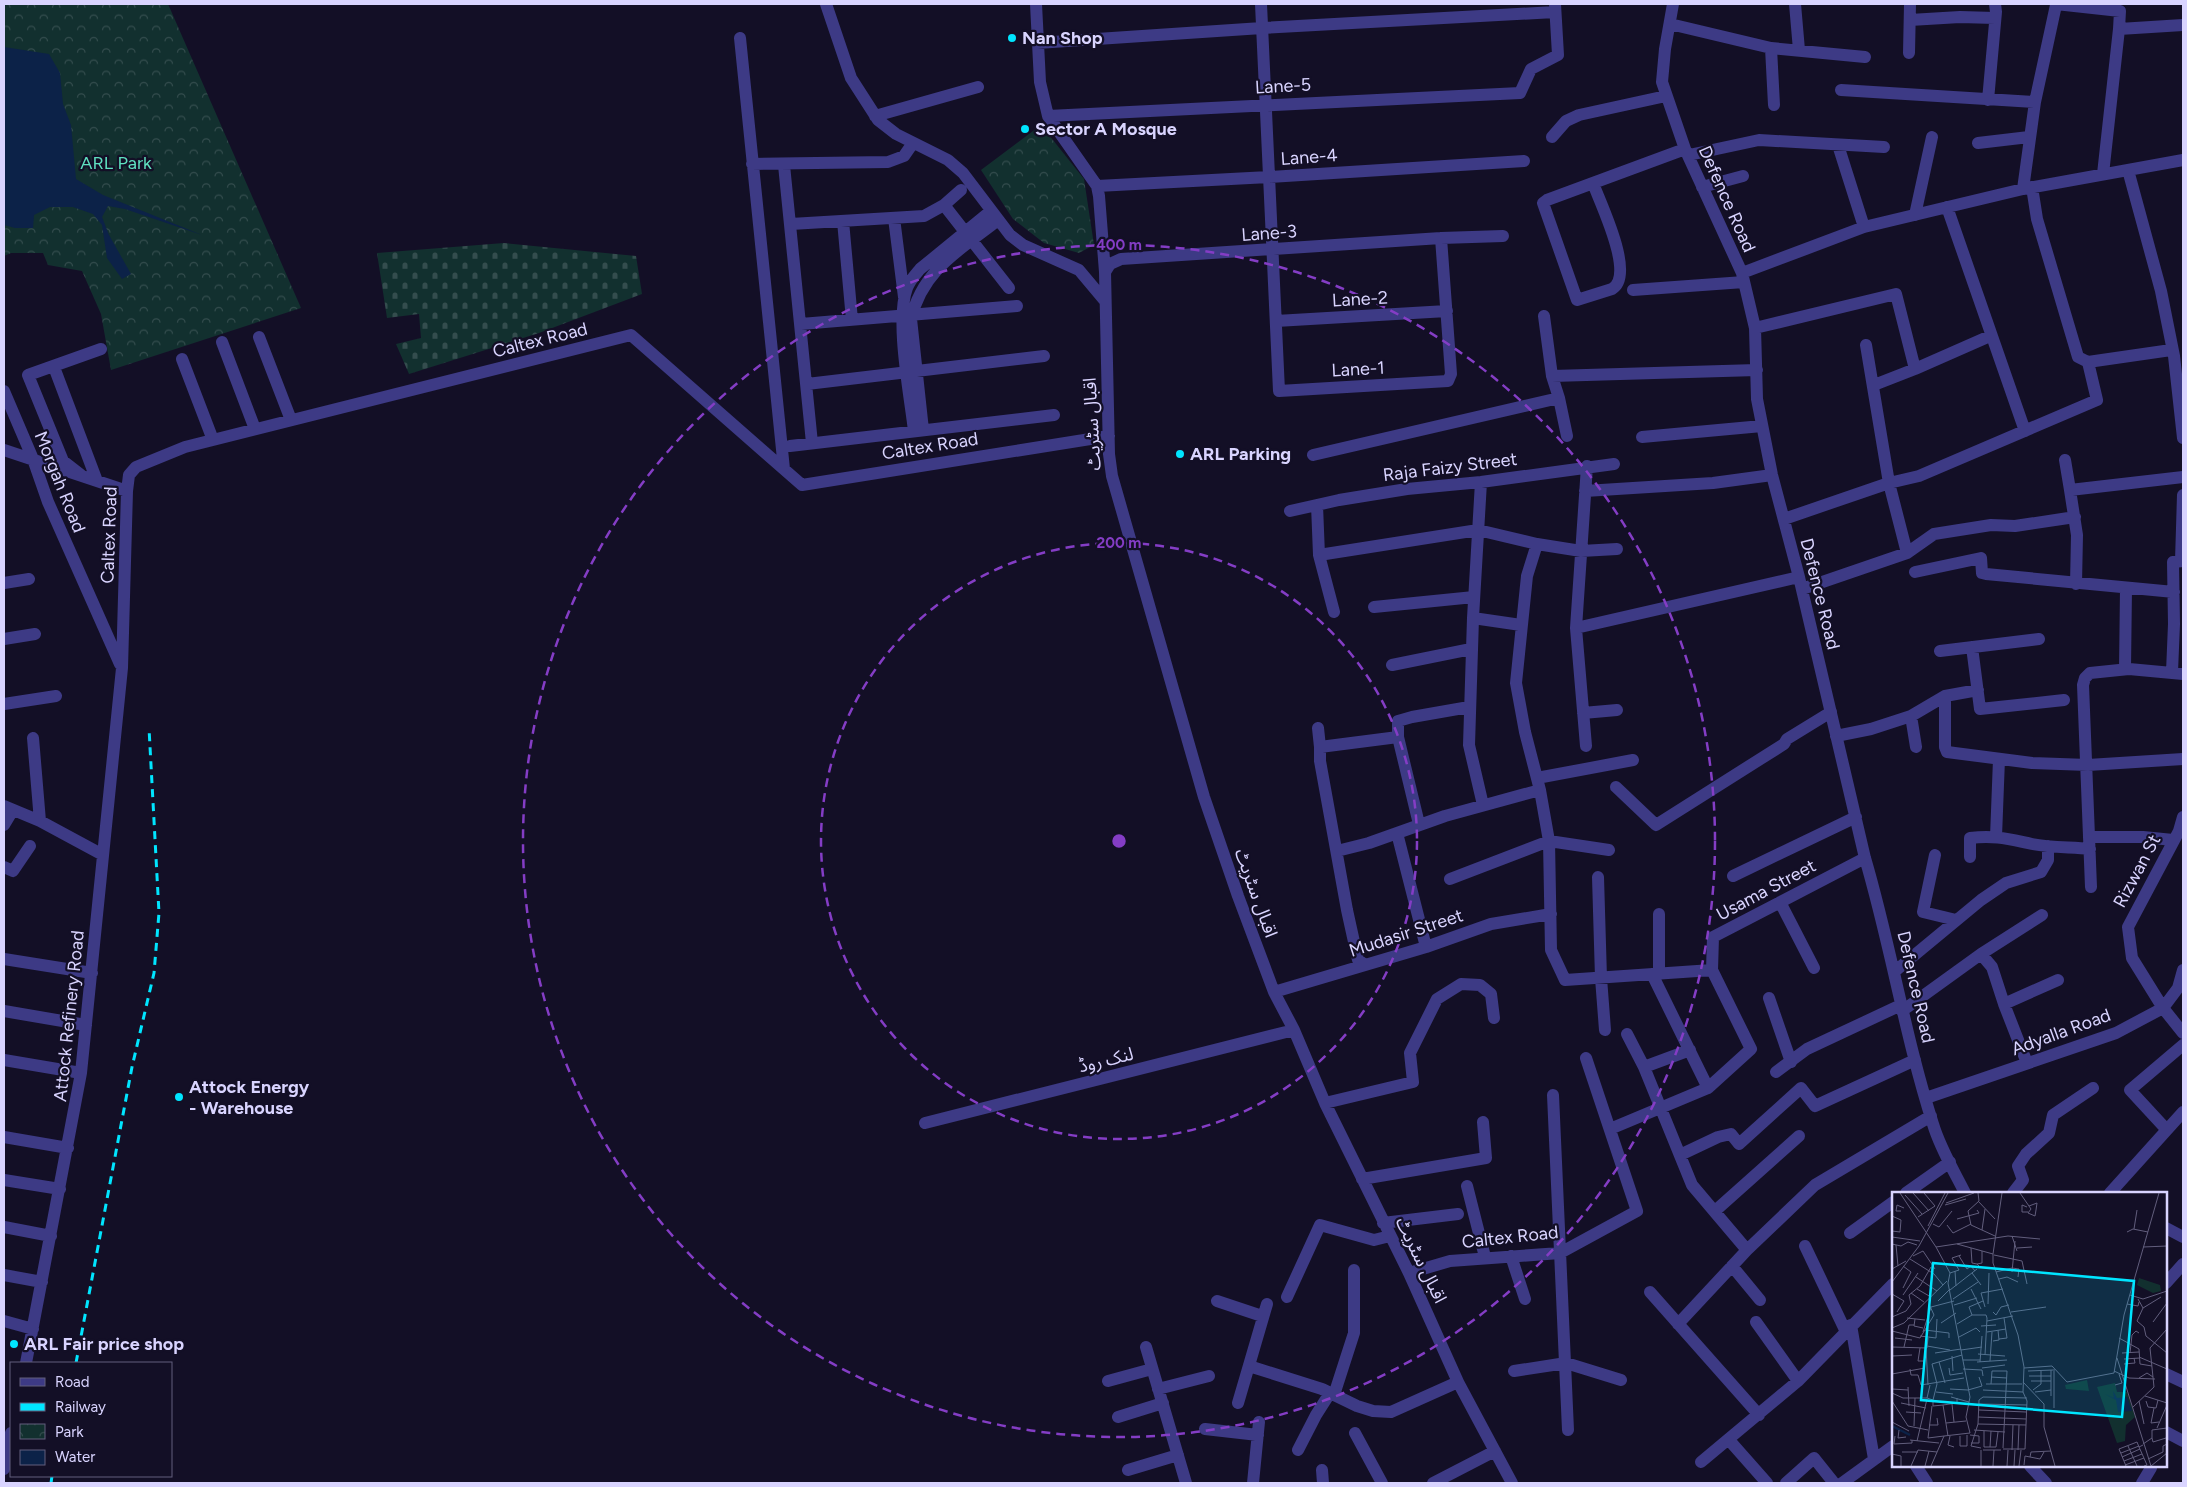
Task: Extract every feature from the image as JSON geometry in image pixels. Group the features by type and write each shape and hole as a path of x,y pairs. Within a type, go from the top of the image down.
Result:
{"street":[{"path":"826,4 851,78 875,116 896,134 948,160 963,173 1010,235 1022,245 1079,270 1105,301"},
{"path":"1036,4 1037,43 1042,93 1048,116 1097,186"},
{"path":"1261,4 1276,321"},
{"name":"Defence Road","path":"1673,4 1665,49 1662,82 1687,152 1743,278 1755,328 1757,399 1772,475 1801,583 1865,858 1877,899 1915,1060 1933,1125 1965,1192"},
{"path":"1794,4 1799,50"},
{"path":"1909,54 1910,4"},
{"path":"1988,100 1995,4"},
{"path":"2102,174 2120,7 2056,4 2029,137 2027,188 2076,352 2078,357 2088,362 2176,351"},
{"path":"1037,43 1555,8"},
{"name":"Lane-5","path":"1048,116 1520,93 1531,69 1558,55 1555,8"},
{"path":"1910,20 1960,17 1995,18"},
{"path":"1670,24 1772,48 1865,57"},
{"path":"2119,29 2183,25"},
{"path":"740,38 784,469"},
{"path":"1772,48 1774,105"},
{"path":"875,116 978,86"},
{"path":"1841,90 2035,102"},
{"path":"1552,137 1566,121 1579,115 1666,96"},
{"path":"1978,143 2029,137"},
{"path":"1915,215 1932,138"},
{"path":"1593,183 1618,251 1621,277 1612,289 1577,300 1543,203 1547,200 1593,183 1687,152 1760,140 1884,147"},
{"path":"752,164 888,162 904,156 913,143"},
{"path":"1838,145 1864,227"},
{"path":"1634,290 1743,278 1864,227 2027,188 2183,160"},
{"name":"Lane-4","path":"1097,186 1269,178 1524,161"},
{"path":"784,165 812,444"},
{"path":"2128,170 2176,351 2183,432"},
{"path":"1702,187 1743,176"},
{"name":"اقبال سٹریٹ","path":"1097,186 1105,272 1109,454 1115,486 1204,797 1274,992 1294,1030 1325,1103 1409,1273 1458,1382 1512,1483"},
{"path":"791,224 924,216 944,205 961,190"},
{"path":"944,205 1009,288"},
{"path":"1947,207 1990,336 2025,431"},
{"path":"904,300 912,278 994,216"},
{"path":"894,218 907,315 918,430"},
{"path":"843,221 852,320"},
{"name":"Lane-3","path":"1105,272 1110,264 1121,260 1441,238 1503,236"},
{"path":"907,315 931,276 968,237"},
{"path":"1441,238 1447,311"},
{"path":"1755,328 1896,294 1915,369"},
{"path":"801,324 1018,306"},
{"name":"Lane-2","path":"1276,321 1447,311"},
{"name":"Lane-1","path":"1276,321 1279,391 1439,383 1448,381 1451,374 1447,311"},
{"path":"1544,316 1552,376 1560,398 1567,436"},
{"name":"Caltex Road","path":"122,668 127,491 129,475 136,468 185,447 631,335 802,485 1109,436"},
{"path":"1874,385 1990,336"},
{"path":"259,337 291,420"},
{"path":"222,342 255,429"},
{"path":"1866,345 1889,483 1907,553"},
{"path":"81,475 62,461 28,375 101,349"},
{"path":"807,384 912,370 1044,356"},
{"path":"182,359 213,440"},
{"path":"1784,519 1889,483 1919,476 2097,400 2088,362"},
{"path":"54,367 97,481"},
{"path":"1552,376 1757,370"},
{"name":"Morgah Road","path":"4,391 33,459 48,502 122,668"},
{"path":"1312,455 1560,398"},
{"path":"790,446 1054,414"},
{"path":"1642,437 1762,426"},
{"path":"4,450 127,491"},
{"path":"2066,460 2077,535 2076,584"},
{"name":"Raja Faizy Street","path":"1290,511 1407,489 1481,482 1587,466 1614,464"},
{"path":"1586,746 1576,628 1587,466"},
{"path":"1585,491 1713,483 1772,475"},
{"path":"2070,490 2183,477"},
{"path":"1481,482 1472,618 1469,745 1483,805"},
{"path":"2091,887 2085,678 2090,674 2125,669 2178,673 2172,562 2182,561 2183,495"},
{"path":"1318,505 1319,555 1334,612"},
{"path":"1576,628 1801,583 1907,553 1934,534 1991,525 2016,526 2075,517"},
{"path":"1319,555 1478,530 1537,544 1581,551 1617,549"},
{"path":"1537,544 1527,576 1516,683 1525,732 1539,784 1549,841 1551,950 1565,980 1712,970 1751,1049 1708,1088 1610,1129 1586,1058"},
{"path":"1915,572 1981,558 1982,573 1986,574 2174,592"},
{"path":"4,583 29,579"},
{"path":"2125,669 2126,588"},
{"path":"1374,608 1474,598"},
{"path":"1472,618 1521,624"},
{"path":"4,639 35,634"},
{"path":"1940,651 2039,639"},
{"path":"1972,647 1980,709 2064,700"},
{"path":"1392,665 1471,649"},
{"name":"Attock Refinery Road","path":"26,1362 81,1073 122,668"},
{"path":"1836,736 1871,729 1910,716 1945,696 1978,690"},
{"path":"4,704 56,696"},
{"path":"1945,696 1945,747 1948,752 2032,763 2088,765 2183,759"},
{"path":"1419,824 1398,737 1398,721 1469,707"},
{"path":"1583,713 1617,710"},
{"path":"1616,787 1656,825 1831,712"},
{"path":"1910,716 1916,747"},
{"path":"1318,728 1320,761 1358,960 1365,965"},
{"path":"1320,747 1398,737"},
{"path":"33,738 40,821"},
{"path":"1996,837 1999,759"},
{"path":"1337,851 1369,843 1419,824 1483,805 1539,784 1633,760"},
{"path":"4,825 8,808 40,821 103,855"},
{"path":"1733,876 1856,817"},
{"name":"Rizwan St","path":"2183,817 2176,836 2128,926 2132,958 2163,1008 2183,1033"},
{"path":"1397,833 1426,947"},
{"path":"1970,857 1970,838 1996,837 2048,846 2143,837 2176,836"},
{"path":"1450,879 1549,841 1608,850"},
{"path":"4,868 13,871 30,846"},
{"path":"1894,972 1981,900 2006,883 2041,872 2048,860 2048,846"},
{"path":"1935,855 1924,912 1956,920"},
{"name":"Usama Street","path":"1712,970 1714,937 1865,858"},
{"path":"1598,877 1601,978 1605,1030"},
{"path":"1780,902 1814,968"},
{"name":"Mudasir Street","path":"1274,992 1426,947 1491,924 1551,914"},
{"path":"1660,914 1655,974 1708,1088"},
{"path":"1776,1072 1808,1049 1902,1008 1980,954 2042,915"},
{"path":"1980,954 1992,968 2027,1063"},
{"path":"4,959 92,973"},
{"name":"Adyalla Road","path":"1926,1098 2116,1033 2163,1008 2178,988 2183,970"},
{"path":"2004,1004 2058,980"},
{"path":"1325,1103 1413,1082 1410,1053 1437,999 1461,984 1480,985 1491,994 1494,1018"},
{"path":"1769,998 1791,1062"},
{"path":"4,1011 86,1025"},
{"name":"لنک روڈ","path":"925,1123 1294,1030"},
{"path":"1627,1034 1644,1068 1692,1185 1747,1250"},
{"path":"2166,1129 2130,1090 2183,1045"},
{"path":"1644,1068 1690,1050"},
{"path":"4,1060 81,1073"},
{"path":"1680,1155 1718,1137 1731,1134 1738,1144 1800,1088 1815,1106 1915,1060"},
{"path":"2014,1192 2023,1180 2018,1166 2026,1154 2049,1133 2053,1115 2093,1088"},
{"path":"1553,1095 1568,1430"},
{"path":"1678,1324 1747,1250 1815,1184 1931,1116"},
{"path":"2116,1191 2166,1129 2181,1116"},
{"path":"1362,1179 1486,1158 1483,1122"},
{"name":"Caltex Road","path":"1409,1273 1450,1261 1560,1253 1637,1211 1610,1129"},
{"path":"1715,1210 1799,1136"},
{"path":"4,1137 68,1148"},
{"path":"1907,1192 1950,1162"},
{"path":"4,1180 60,1189"},
{"path":"1467,1186 1485,1257"},
{"path":"1850,1233 1892,1203"},
{"path":"1383,1223 1458,1214"},
{"path":"1287,1297 1309,1253 1320,1225 1374,1240 1390,1236"},
{"path":"4,1227 51,1236"},
{"path":"2167,1229 2183,1237"},
{"path":"1805,1246 1848,1328 1874,1460"},
{"path":"1511,1256 1525,1299"},
{"path":"2167,1282 2183,1264"},
{"path":"1732,1266 1760,1300"},
{"path":"1298,1450 1316,1415 1332,1394 1354,1333 1354,1270"},
{"path":"4,1275 42,1282"},
{"path":"1702,1462 1798,1381 1892,1285"},
{"path":"1650,1292 1759,1415"},
{"path":"1217,1301 1264,1310 1238,1404"},
{"path":"4,1321 33,1329"},
{"path":"1756,1322 1798,1381"},
{"path":"1146,1347 1186,1483"},
{"path":"1514,1371 1566,1363 1621,1380"},
{"path":"1249,1366 1332,1394 1372,1411 1390,1412 1458,1382"},
{"path":"1108,1381 1152,1369"},
{"path":"2167,1374 2183,1382"},
{"path":"1158,1389 1209,1376"},
{"path":"1118,1417 1163,1403"},
{"path":"1205,1429 1258,1428 1253,1483"},
{"path":"1355,1433 1382,1483"},
{"path":"2167,1433 2183,1441"},
{"path":"4,1466 10,1438"},
{"path":"1729,1440 1766,1483"},
{"path":"1842,1483 1892,1447"},
{"path":"1433,1483 1495,1452"},
{"path":"1128,1470 1178,1456"},
{"path":"1786,1483 1814,1458 1834,1483"},
{"path":"1917,1467 1927,1483"},
{"path":"2031,1467 2046,1483"},
{"path":"2142,1483 2150,1468"}],"green space":[{"name":"ARL Park","path":"4,4 168,4 301,308 111,370 101,314 82,271 48,265 43,253 11,253 4,256"},
{"path":"1041,125 1084,179 1094,245 1079,253 1044,243 1013,219 981,170"},
{"path":"504,243 636,256 642,294 539,333 409,374 396,344 421,338 419,314 387,318 377,253"}],"water":[{"path":"4,47 49,54 60,73 63,104 71,125 76,179 103,195 202,235 125,209 108,206 102,217 109,235 131,274 122,279 107,258 102,225 93,214 73,207 50,207 34,215 33,228 15,228 4,225"}],"railway":[{"path":"76,1362 132,1067 154,973 159,913 149,728"},
{"path":"51,1483 52,1477"}],"place":[{"name":"Nan Shop","path":"1012,38"},
{"name":"Sector A Mosque","path":"1025,129"},
{"name":"ARL Parking","path":"1180,454"},
{"name":"Attock Energy - Warehouse","path":"179,1097"},
{"name":"ARL Fair price shop","path":"14,1344"}]}
